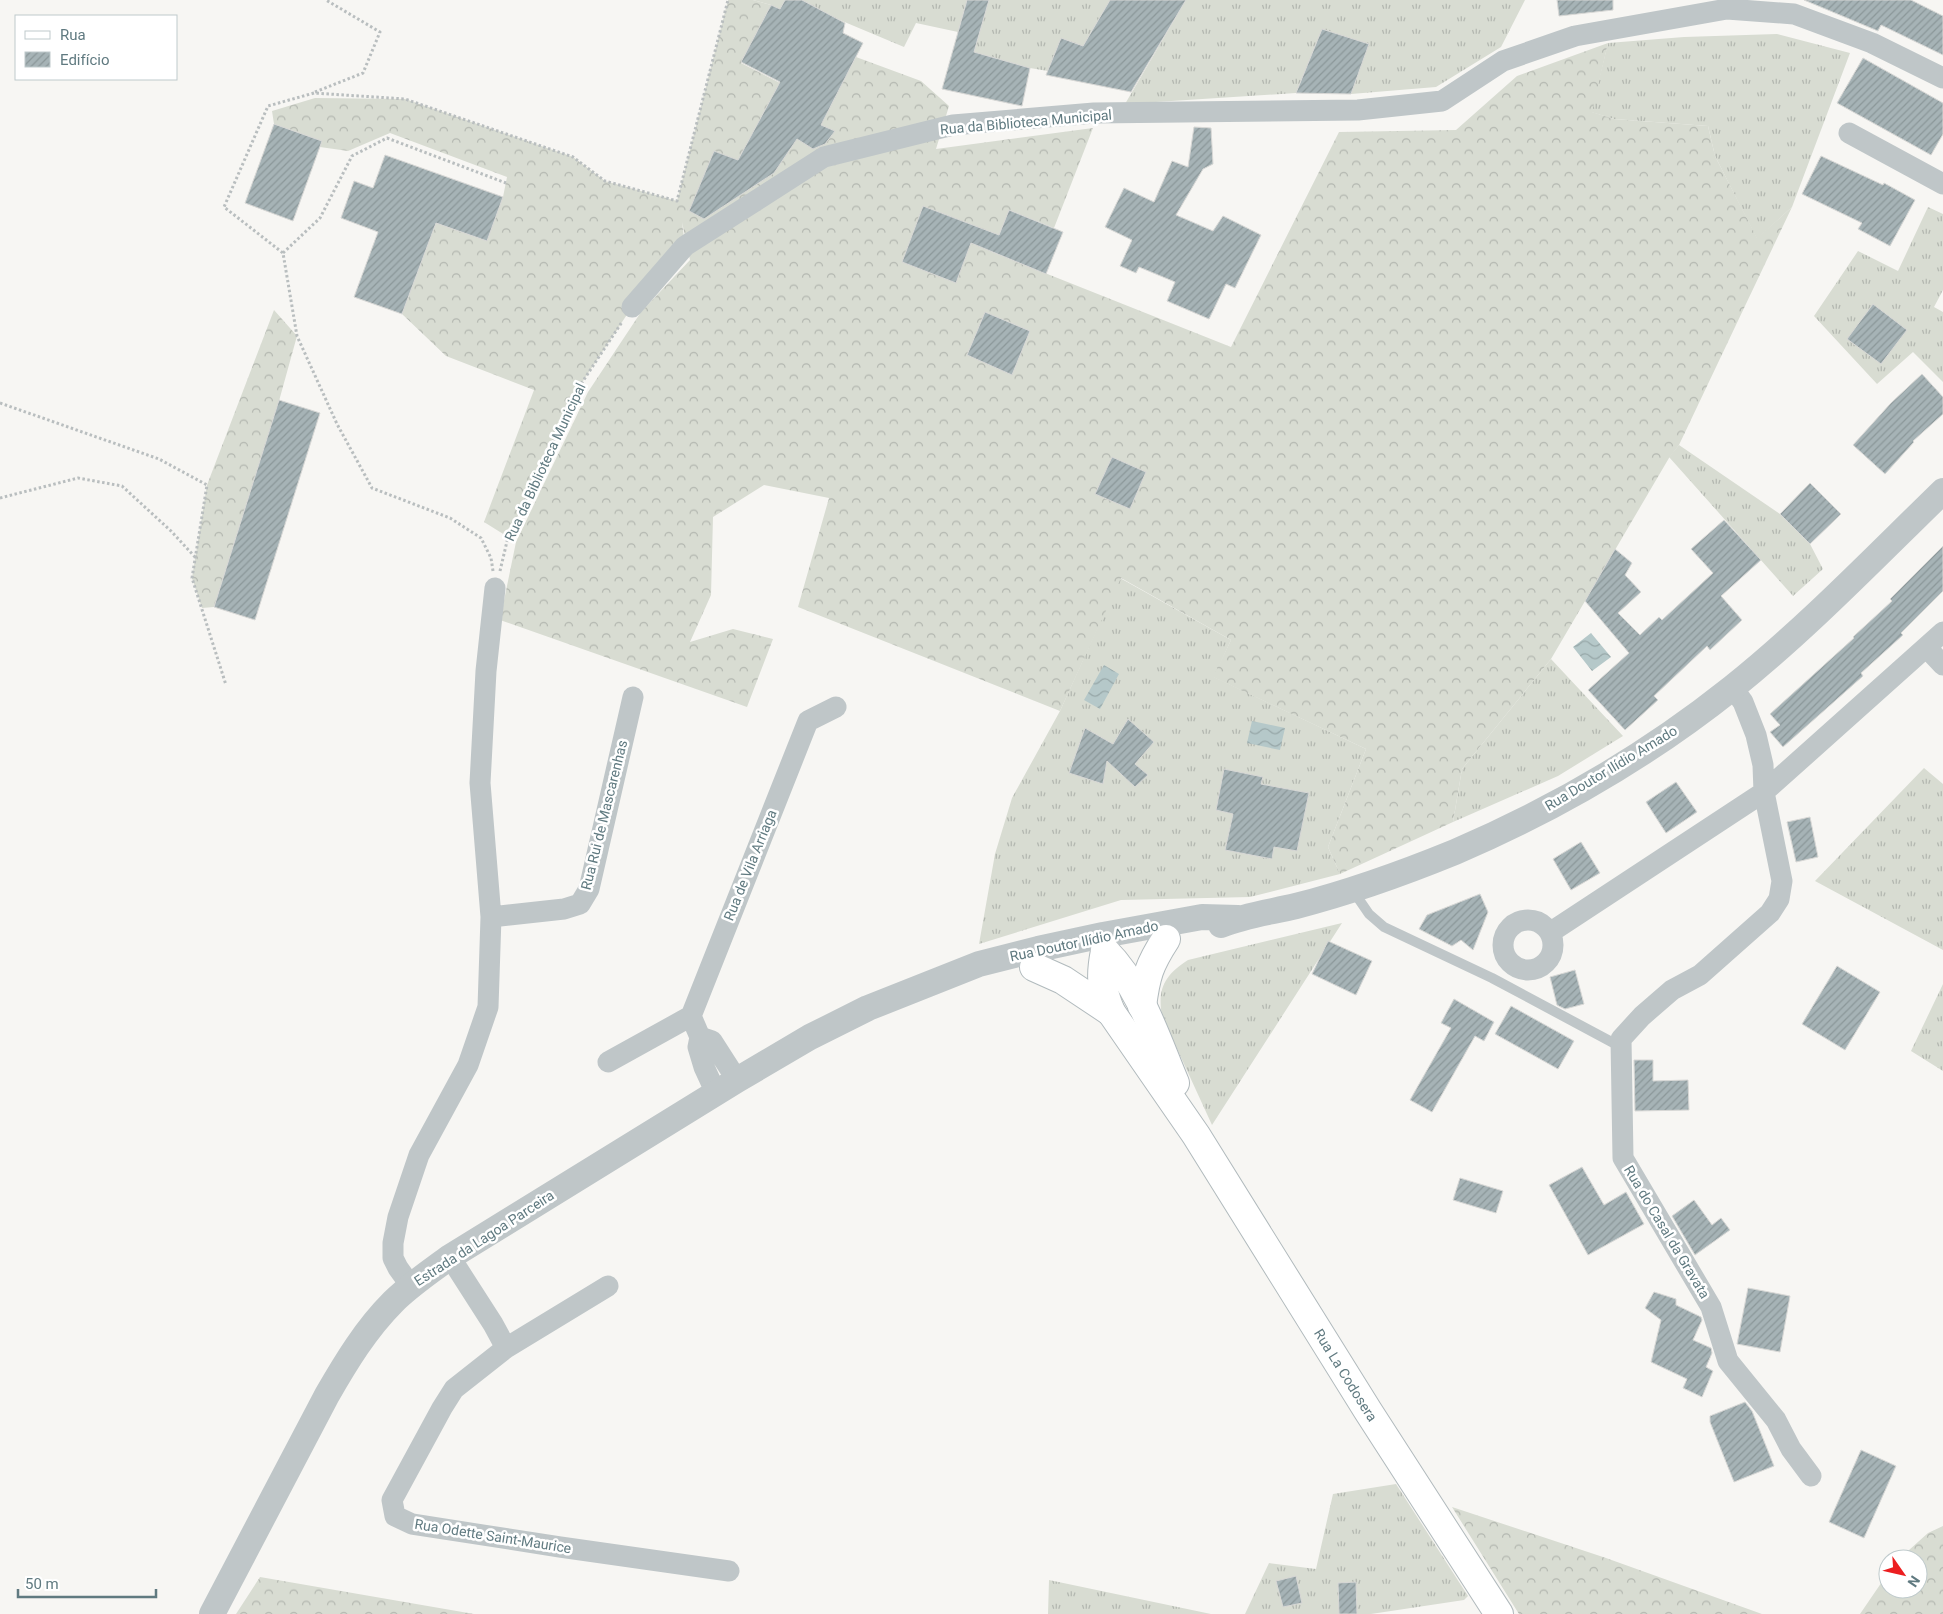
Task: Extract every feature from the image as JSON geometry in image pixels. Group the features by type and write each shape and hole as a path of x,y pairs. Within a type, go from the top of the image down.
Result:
{"main road":[{"path":"1142,1006 1145,979 1155,956 1166,939"},
{"path":"1104,943 1133,988 1142,1006 1196,1135"},
{"path":"1104,943 1101,974 1103,991 1111,1012 1196,1135"},
{"path":"1034,967 1063,980 1111,1012"},
{"name":"Rua La Codosera","path":"1196,1135 1368,1411 1499,1614"}],"street":[{"name":"Rua da Biblioteca Municipal","path":"632,307 686,246 824,157 953,125 1094,113 1358,110 1442,101 1503,61 1575,36 1724,4 1797,7 1943,78"},
{"path":"1849,133 1942,182"},
{"name":"Rua Doutor Ilídio Amado","path":"810,1037 868,1008 979,964 1104,943 1166,939 1201,933 1238,918 1296,906 1355,888 1454,852 1514,824 1576,792 1661,740 1732,688 1819,612 1943,491"},
{"path":"411,1286 393,1258 393,1243 398,1216 420,1156 468,1065 488,1007 491,917 480,783 486,671 496,588"},
{"path":"1551,932 1764,792 1943,632"},
{"path":"1927,648 1943,665"},
{"path":"1621,1047 1621,1039 1642,1016 1672,990 1700,975 1770,912 1779,899 1782,881 1764,792 1763,765 1756,735 1743,702 1732,688"},
{"name":"Rua Rui de Mascarenhas","path":"491,917 564,909 580,904 589,889 633,697"},
{"name":"Rua de Vila Arriaga","path":"690,1016 808,721 836,707"},
{"name":"Rua Doutor Ilídio Amado","path":"933,983 981,979 1034,967 1104,943 1202,917 1238,918"},
{"path":"608,1062 690,1016 700,1037 712,1041 727,1087"},
{"name":"Estrada da Lagoa Parceira","path":"212,1614 327,1395 370,1327 393,1302 411,1286 450,1258 810,1037"},
{"name":"Rua do Casal da Gravata","path":"1621,1047 1623,1158 1711,1307 1728,1361 1776,1420 1791,1449 1811,1476"},
{"path":"450,1258 493,1324 506,1348 608,1286"},
{"name":"Rua Odette Saint-Maurice","path":"506,1348 454,1389 392,1500 395,1516 412,1524 728,1571"}],"lane":[{"path":"1355,888 1358,898 1369,914 1384,926 1492,978 1621,1047"}],"path":[{"path":"326,0 380,32 363,73 314,93 268,106 224,207 283,252 297,336 337,424 372,488 450,518 481,538 491,558 496,588"},
{"path":"314,93 405,99 573,157 605,181 677,201 728,0"},
{"path":"283,252 320,218 352,156 388,138 506,183"},
{"name":"Rua da Biblioteca Municipal","path":"496,588 508,537 579,387 632,307"},
{"path":"0,402 159,459 207,485 192,578 226,685"},
{"path":"0,498 78,478 122,486 171,531 195,558"}],"green space":[{"path":"728,0 753,0 771,5 741,63 829,108 856,57 921,81 949,106 936,149 1093,128 1054,228 1009,210 992,252 1231,347 1339,132 1456,130 1517,76 1608,43 1592,112 1614,119 1708,126 1715,156 1757,238 1792,207 1679,445 1669,458 1551,659 1462,769 1453,822 1340,874 1328,847 1366,749 1213,677 1231,640 1121,578 1060,711 798,607 829,498 764,485 713,517 711,595 690,642 733,629 773,639 747,707 500,620 516,542 588,392 641,312 690,260 682,222 685,246 632,307 579,387 508,537 484,522 534,390 446,356 402,314 436,223 487,241 503,197 507,177 390,133 348,151 320,147 322,141 274,124 272,111 315,98 405,99 573,157 605,181 677,201","holes":["985,312 1030,331 1012,374 967,355"]},
{"path":"753,0 785,0 780,9"},
{"path":"802,0 967,0 958,32 916,23 904,47 835,18"},
{"path":"989,0 1110,0 1083,46 1061,38 1048,71 1030,68 974,52"},
{"path":"1186,0 1525,0 1501,47 1436,87 1351,94 1368,44 1322,29 1296,93 1125,104"},
{"path":"1777,34 1850,53 1792,207 1757,239 1715,156 1708,126 1614,119 1591,112 1608,43 1684,37"},
{"path":"1928,207 1943,214 1943,290 1934,307 1943,312 1943,382 1913,352 1877,384 1814,316 1858,251 1898,271"},
{"path":"274,310 297,336 279,401 214,607 202,608 192,578 207,485"},
{"path":"1679,445 1780,514 1810,544 1823,569 1793,596 1669,457"},
{"path":"1120,578 1231,640 1214,677 1366,749 1328,847 1340,874 1250,897 1121,900 979,944 995,854 1012,798 1060,711"},
{"path":"1551,659 1623,736 1558,776 1453,822 1462,769"},
{"path":"1924,768 1943,784 1943,950 1815,881"},
{"path":"1342,923 1212,1125 1162,1016 1161,998 1164,983 1174,971 1188,960"},
{"path":"1943,984 1943,1071 1911,1051"},
{"path":"1396,1484 1468,1596 1464,1600 1371,1614 1245,1614 1269,1563 1316,1569 1333,1494"},
{"path":"1452,1507 1606,1558 1762,1614 1519,1614"},
{"path":"1943,1526 1943,1614 1860,1614 1878,1588 1878,1599 1928,1599 1928,1549 1910,1549 1928,1533"},
{"path":"260,1577 474,1614 236,1614"},
{"path":"1049,1580 1211,1614 1048,1614"}],"water":[{"path":"1591,633 1611,657 1592,671 1573,647"},
{"path":"1104,665 1119,674 1100,709 1084,700"},
{"path":"1252,721 1285,728 1280,750 1247,743"}],"building":[{"path":"785,0 802,0 845,23 843,33 863,43 821,125 835,131 825,144 813,149 797,139 774,173 704,219 689,211 714,151 738,160 780,82 741,62 771,5 780,9"},
{"path":"967,0 989,0 974,52 1030,68 1022,106 942,89"},
{"path":"1110,0 1186,0 1131,92 1046,75 1061,38 1083,46"},
{"path":"1557,0 1613,0 1613,10 1559,16"},
{"path":"1804,0 1911,0 1943,16 1943,55 1881,25 1878,31"},
{"path":"1322,29 1369,44 1351,94 1296,93"},
{"path":"1863,58 1943,103 1943,134 1931,155 1837,103"},
{"path":"274,124 322,141 293,221 245,203"},
{"path":"1194,127 1211,128 1213,164 1203,169 1176,215 1213,231 1223,216 1261,235 1235,288 1226,284 1209,319 1167,301 1175,282 1139,267 1136,273 1120,266 1132,240 1105,227 1124,188 1154,202 1172,161 1188,167"},
{"path":"385,155 503,197 487,241 436,223 402,314 354,297 378,232 341,218 354,181 373,188"},
{"path":"1821,156 1883,185 1884,183 1915,200 1890,246 1858,229 1862,223 1802,194"},
{"path":"923,206 999,235 1009,210 1063,232 1046,274 971,243 956,283 902,262"},
{"path":"1873,304 1907,330 1881,364 1847,339"},
{"path":"985,312 1030,331 1012,375 967,355"},
{"path":"1922,374 1943,397 1943,414 1913,441 1885,474 1853,445 1891,403"},
{"path":"279,400 320,413 255,620 214,607"},
{"path":"1112,457 1146,472 1130,509 1095,494"},
{"path":"1810,483 1841,514 1810,544 1780,514"},
{"path":"1724,520 1761,560 1721,596 1742,620 1710,650 1707,646 1654,696 1658,700 1625,730 1588,690 1629,653 1585,601 1615,549 1632,563 1625,575 1641,592 1618,613 1640,635 1659,617 1662,620 1713,573 1691,549"},
{"path":"1943,546 1943,591 1901,633 1903,635 1861,673 1863,676 1783,747 1770,732 1780,725 1770,714 1854,638 1892,601 1890,599"},
{"path":"1128,719 1154,742 1135,764 1148,775 1135,787 1107,761 1103,784 1069,773 1085,728 1113,744"},
{"path":"1224,769 1263,777 1261,784 1309,793 1297,851 1274,847 1272,859 1225,850 1233,814 1216,810"},
{"path":"1676,782 1697,812 1666,833 1646,802"},
{"path":"1810,817 1818,857 1796,862 1787,822"},
{"path":"1581,842 1600,873 1571,890 1553,859"},
{"path":"1480,894 1488,912 1473,950 1461,940 1452,946 1419,929 1427,915"},
{"path":"1328,941 1372,961 1356,995 1312,974"},
{"path":"1837,966 1880,992 1845,1050 1802,1024"},
{"path":"1575,970 1584,1004 1565,1009 1557,1005 1550,977"},
{"path":"1454,999 1494,1022 1484,1041 1475,1036 1432,1112 1410,1100 1451,1028 1441,1023"},
{"path":"1511,1006 1574,1041 1558,1069 1495,1034"},
{"path":"1634,1060 1653,1060 1653,1081 1688,1080 1689,1110 1635,1111"},
{"path":"1582,1167 1604,1205 1626,1192 1644,1224 1588,1255 1549,1185"},
{"path":"1460,1178 1503,1191 1496,1213 1453,1200"},
{"path":"1694,1200 1712,1225 1721,1218 1730,1230 1695,1255 1672,1216"},
{"path":"1748,1288 1790,1296 1780,1352 1737,1344"},
{"path":"1654,1292 1676,1299 1676,1305 1701,1317 1702,1320 1693,1340 1711,1348 1712,1353 1706,1367 1713,1371 1702,1397 1683,1388 1687,1379 1651,1362 1661,1320 1645,1308"},
{"path":"1745,1402 1752,1411 1774,1466 1734,1482 1710,1422 1710,1416"},
{"path":"1861,1450 1896,1466 1864,1538 1829,1522"},
{"path":"1296,1576 1302,1603 1283,1607 1276,1581"},
{"path":"1356,1582 1357,1614 1339,1614 1338,1583"}]}
